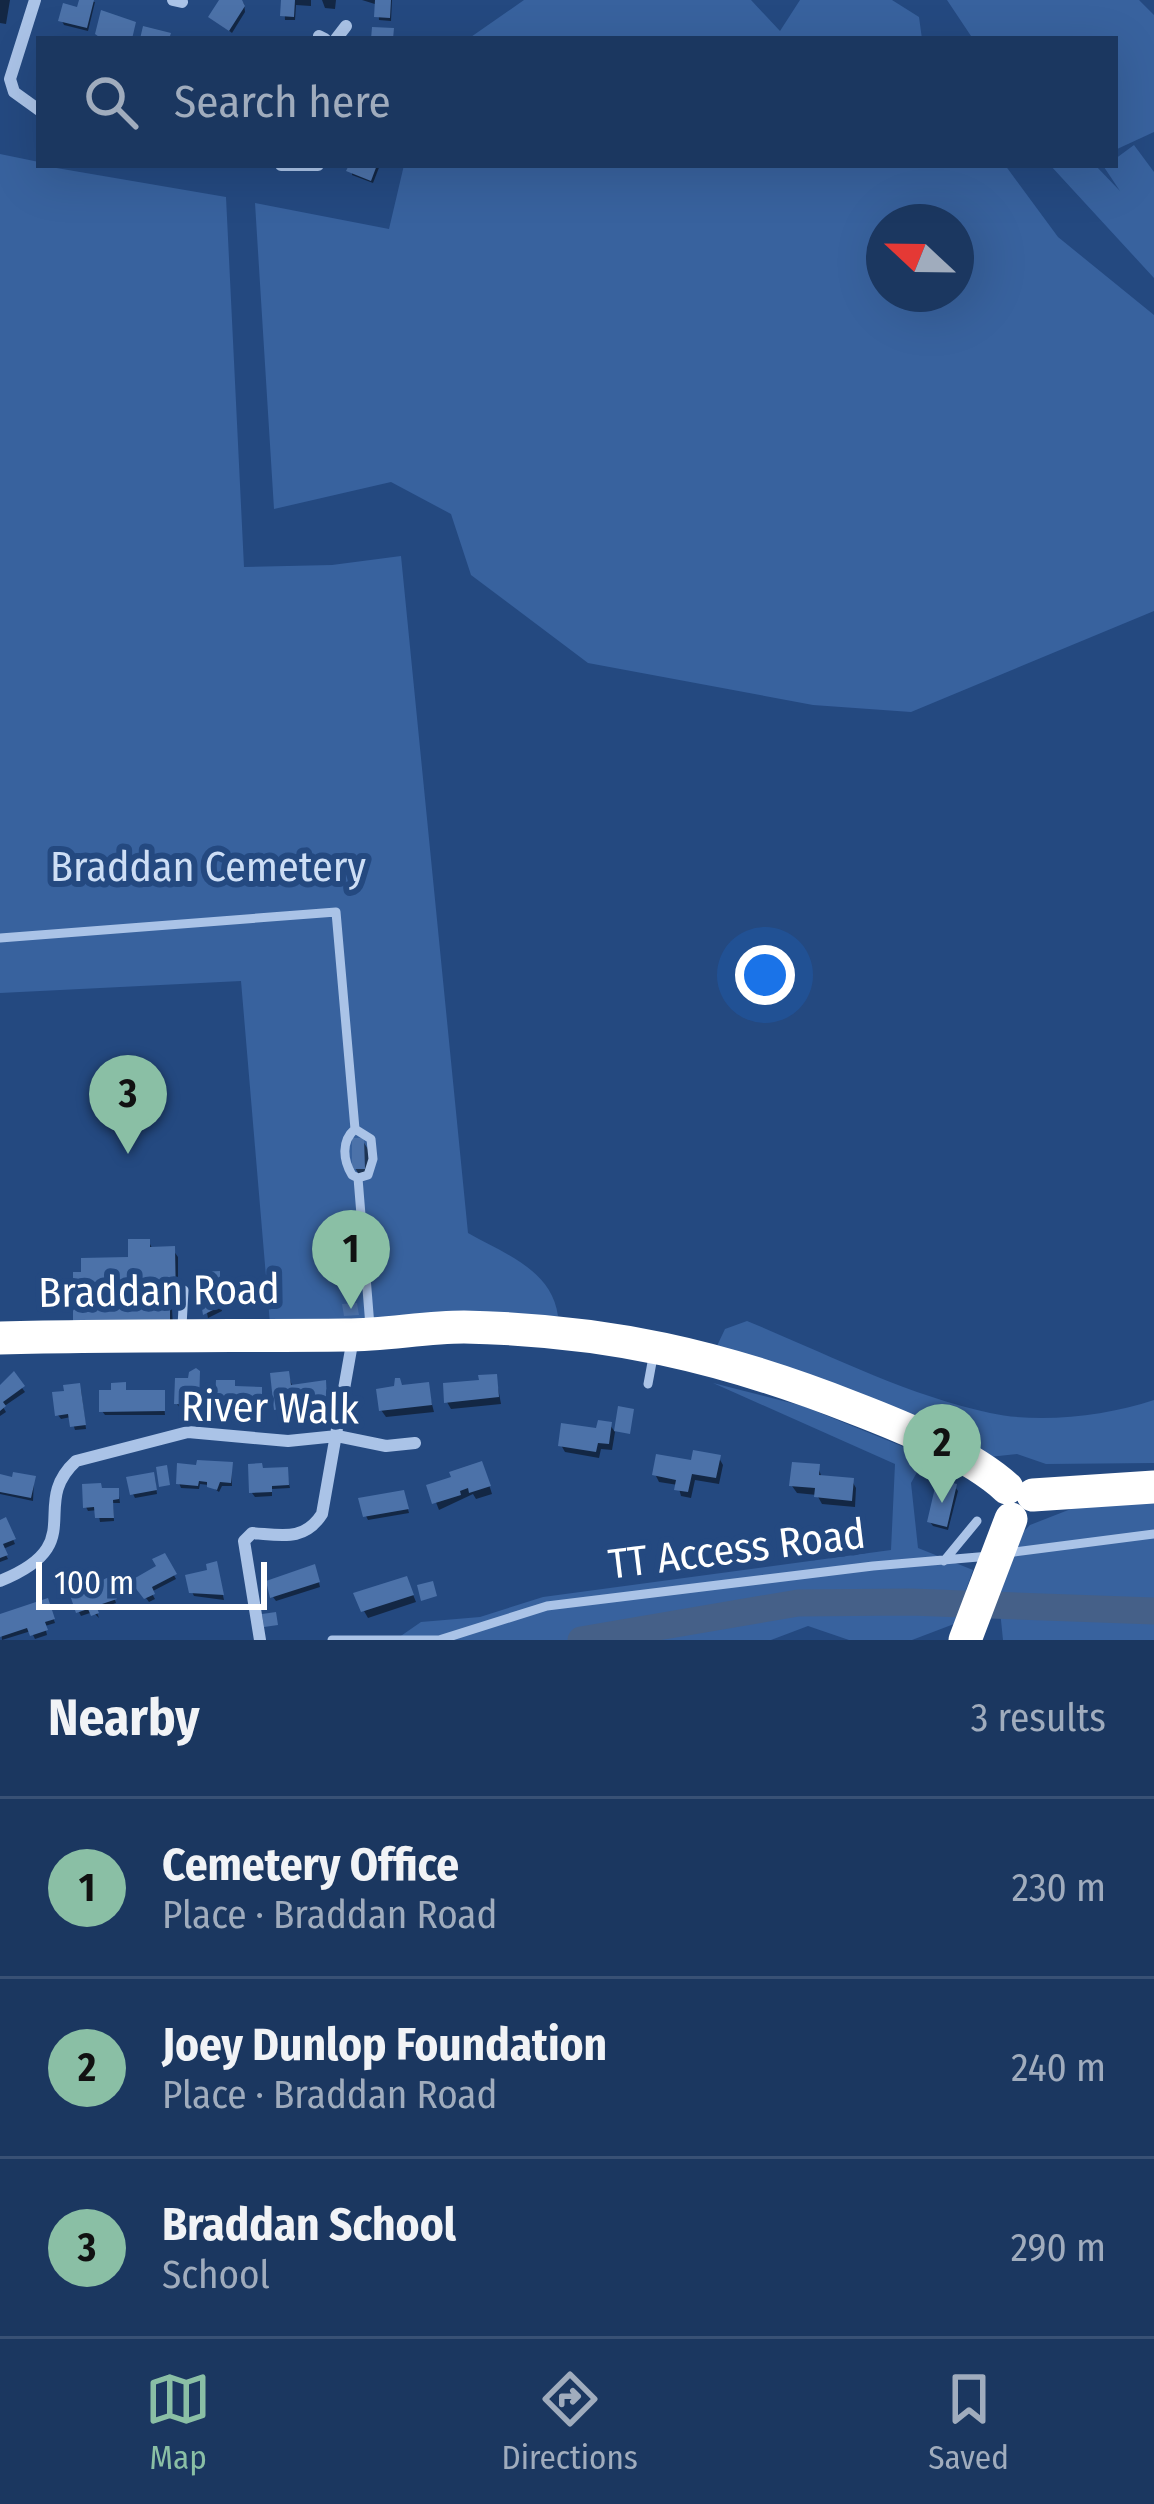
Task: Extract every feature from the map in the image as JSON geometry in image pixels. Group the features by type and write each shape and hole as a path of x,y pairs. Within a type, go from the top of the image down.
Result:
{"highway":[{"name":"Braddan Road","path":"0,1338 362,1334 461,1327 574,1334 656,1346 761,1372 891,1422 977,1467 1008,1507"},
{"path":"965,1640 1008,1507 1154,1487"}],"street":[{"path":"35,0 10,79 23,102 36,108"},
{"path":"338,36 346,26"},
{"path":"260,1640 244,1541 252,1533 301,1534 318,1522 362,1334"},
{"name":"River Walk","path":"0,1581 31,1569 53,1551 60,1486 65,1471 76,1461 188,1432 288,1441 337,1436 386,1447 415,1443"}],"lane":[{"path":"0,938 336,912 355,1129 345,1142 346,1164 358,1178 368,1175 373,1159 371,1139 355,1129"},
{"path":"358,1178 362,1334"},
{"path":"181,1336 184,1290"},
{"path":"648,1384 656,1346"},
{"path":"944,1561 1008,1507"},
{"name":"TT Access Road","path":"332,1640 439,1640 548,1606 1154,1534"}],"green space":[{"path":"524,0 751,0 780,31 800,0 892,0 919,17 922,36 472,36"},
{"path":"947,0 1139,0 1154,15 1154,132 1118,149 1118,36 971,36"},
{"path":"1134,145 1154,172 1154,278 1053,168 1098,168 1120,191 1105,168 1118,168 1118,157"},
{"name":"Braddan Cemetery","path":"0,154 36,161 36,168 226,197 244,567 332,565 401,556 468,1233 537,1275 554,1300 558,1316 270,1324 241,981 0,993"},
{"path":"403,168 1007,168 1058,237 1154,315 1154,611 911,712 813,705 588,663 471,575 451,514 391,482 274,509 255,203 389,229"},
{"path":"747,1321 897,1384 990,1413 1073,1417 1154,1400 1154,1463 1046,1464 1017,1454 989,1457 716,1348 725,1329"},
{"path":"713,1383 803,1406 926,1456 911,1483 918,1548 973,1570 954,1624 912,1640 849,1640 808,1626 771,1640 395,1640 421,1622 480,1617 543,1597 891,1550 895,1464"},
{"path":"1154,1502 1154,1640 1003,1640 997,1581 1016,1539 1030,1525 1076,1507"}],"building":[{"path":"79,0 94,0 87,28 58,21 63,3 77,7"},
{"path":"219,0 242,0 245,6 229,31 208,17"},
{"path":"281,0 295,0 294,17 280,16"},
{"path":"375,0 391,0 390,18 374,17"},
{"path":"101,10 136,22 133,36 95,34"},
{"path":"143,26 171,33 170,36 141,36"},
{"path":"372,27 394,28 393,36 371,36"},
{"path":"348,168 376,168 371,181"},
{"path":"352,1138 364,1138 365,1169 352,1169"},
{"path":"128,1239 150,1239 150,1247 175,1246 176,1301 170,1301 170,1321 73,1322 73,1272 81,1272 81,1258 128,1257"},
{"path":"220,1271 220,1280 202,1281 201,1272"},
{"path":"199,1290 221,1290 221,1306 203,1315"},
{"path":"357,1303 359,1315 344,1316 342,1304"},
{"path":"196,1368 200,1371 199,1405 174,1404 175,1378 188,1378"},
{"path":"14,1371 25,1386 3,1402 6,1406 0,1411 0,1385"},
{"path":"289,1371 291,1385 326,1380 327,1402 274,1410 270,1373"},
{"path":"497,1374 499,1397 444,1403 443,1383"},
{"path":"395,1378 402,1385 429,1382 432,1405 379,1411 376,1389 394,1386"},
{"path":"216,1380 262,1387 262,1409 233,1408 233,1400 215,1400"},
{"path":"126,1382 126,1390 165,1390 165,1411 99,1412 99,1390"},
{"path":"80,1383 86,1425 70,1427 68,1414 55,1416 52,1392"},
{"path":"618,1406 634,1409 630,1434 614,1431"},
{"path":"598,1420 612,1422 609,1444 598,1443 596,1452 558,1446 561,1423 596,1428"},
{"path":"693,1450 721,1455 716,1478 692,1474 688,1492 674,1490 676,1480 652,1475 656,1454 691,1460"},
{"path":"197,1460 233,1462 231,1483 220,1482 217,1490 207,1487 207,1482 176,1484 177,1463 196,1465"},
{"path":"482,1461 491,1486 469,1493 468,1488 432,1504 426,1485"},
{"path":"792,1462 820,1464 819,1475 854,1478 852,1501 814,1497 815,1488 789,1486"},
{"path":"262,1463 263,1468 288,1467 289,1485 249,1493 248,1464"},
{"path":"167,1465 170,1485 159,1487 156,1467"},
{"path":"13,1472 36,1476 31,1498 0,1492 0,1474 12,1477"},
{"path":"154,1472 157,1490 130,1495 126,1477"},
{"path":"937,1479 957,1484 947,1527 927,1522"},
{"path":"101,1483 102,1488 119,1488 119,1499 113,1500 114,1518 95,1518 94,1507 83,1508 82,1484"},
{"path":"404,1490 409,1509 363,1517 358,1498"},
{"path":"6,1517 16,1539 3,1544 8,1555 0,1558 0,1520"},
{"path":"165,1553 177,1574 152,1587 155,1594 144,1599 130,1581 156,1566 152,1559"},
{"path":"217,1561 224,1595 189,1593 185,1575 207,1570 206,1564"},
{"path":"315,1564 320,1582 270,1598 266,1581"},
{"path":"407,1576 414,1595 361,1612 353,1593"},
{"path":"109,1577 117,1599 96,1606 99,1613 91,1616 88,1609 76,1613 70,1595"},
{"path":"433,1581 437,1596 421,1601 417,1585"},
{"path":"48,1598 55,1619 45,1622 48,1630 30,1636 27,1628 0,1637 0,1614"},
{"path":"276,1612 278,1625 264,1627 262,1614"}],"waterway":[{"path":"581,1640 798,1603 1154,1611"}],"place":[{"name":"Braddan School","path":"128,1154"},
{"name":"Cemetery Office","path":"351,1309"},
{"name":"Joey Dunlop Foundation","path":"942,1503"}]}
